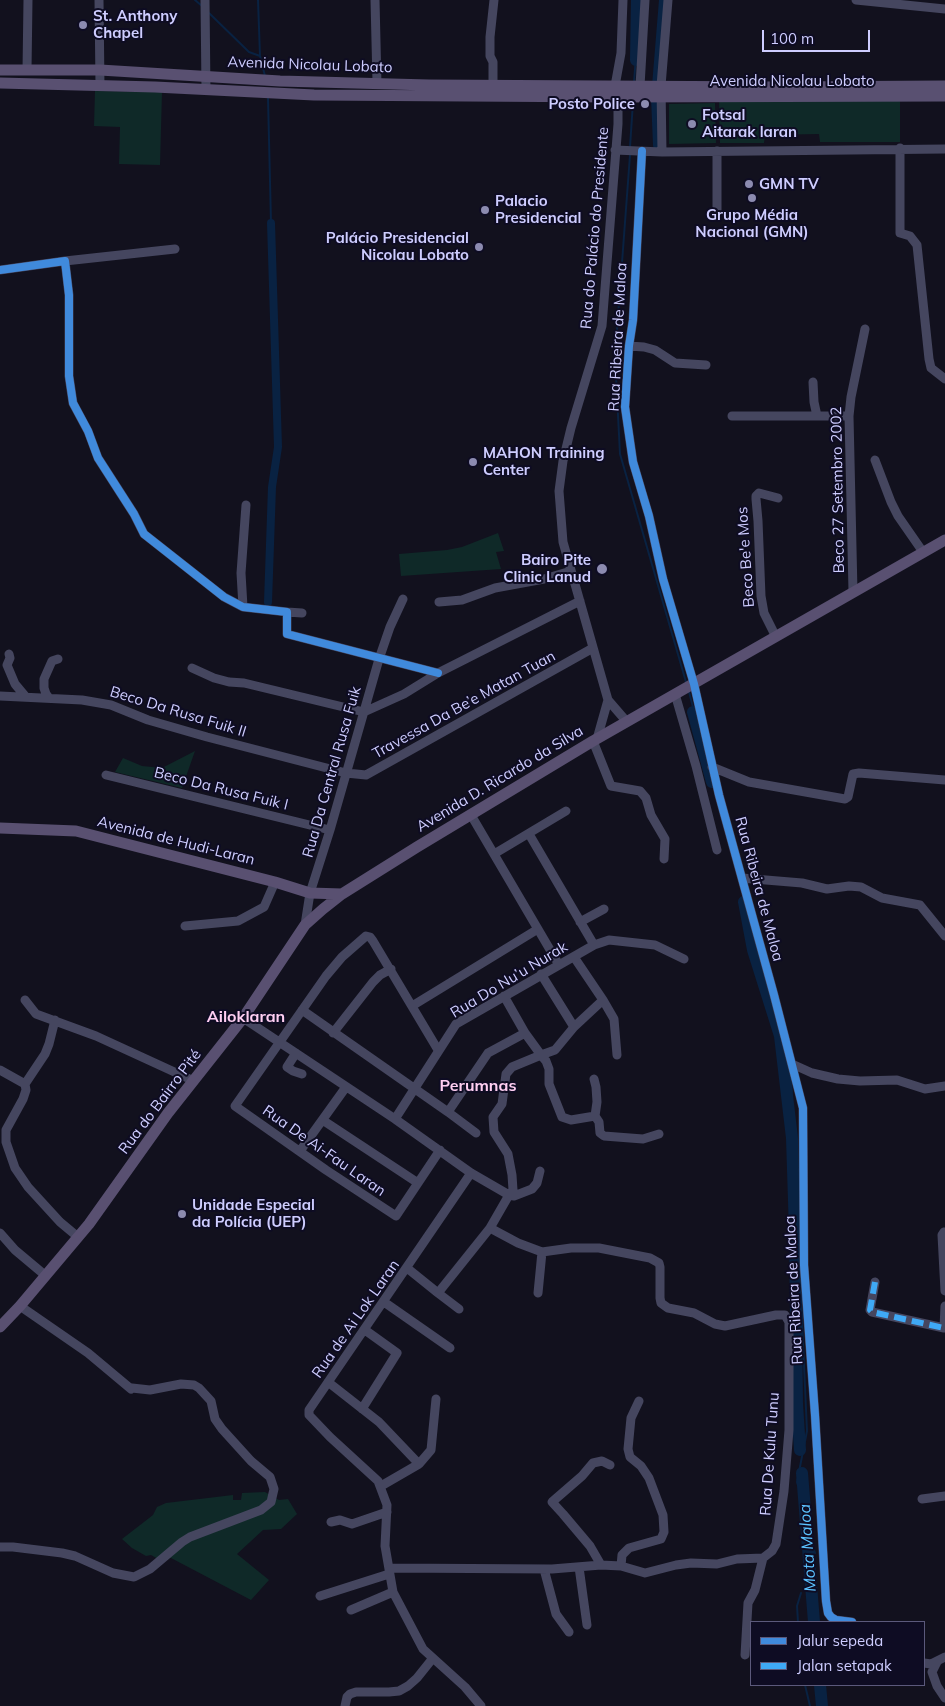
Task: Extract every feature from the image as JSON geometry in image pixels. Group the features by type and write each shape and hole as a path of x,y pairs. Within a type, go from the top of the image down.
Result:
{"main road":[{"name":"Avenida Nicolau Lobato","path":"0,70 100,70 280,81 493,85 639,91 945,86"},
{"name":"Avenida Nicolau Lobato","path":"0,83 278,94 617,89"},
{"name":"Avenida Nicolau Lobato","path":"661,91 945,96"},
{"path":"691,684 945,540"},
{"name":"Avenida D. Ricardo da Silva","path":"342,894 594,740 691,684"},
{"name":"Avenida de Hudi-Laran","path":"0,828 76,831 310,892 342,894"},
{"name":"Rua do Bairro Pité","path":"0,1327 46,1276 98,1213 168,1113 243,1018 305,926 342,894"}],"street":[{"path":"27,70 28,0"},
{"path":"99,0 100,86"},
{"path":"205,0 206,90"},
{"path":"375,0 377,83"},
{"path":"493,85 494,68 490,56 490,37 494,0"},
{"name":"Rua do Palácio do Presidente","path":"608,700 563,542 559,491 563,461 571,428 602,326 617,151 617,89 621,53 623,0"},
{"path":"639,91 645,0"},
{"path":"662,152 661,91 668,0"},
{"path":"856,0 903,3 945,9"},
{"path":"900,148 900,233 910,236 917,246 928,348 932,368 945,379"},
{"path":"617,151 945,149"},
{"name":"Rua Ribeira de Maloa","path":"642,151 633,320 629,346 625,408 633,462 649,516 691,684 702,716 712,767 803,1108 804,1274 815,1415 826,1601 828,1613 831,1617 844,1621"},
{"path":"717,151 717,212"},
{"path":"0,270 175,249"},
{"path":"66,261 69,295 70,376 73,403 88,430 98,458 134,514 144,534 224,596 243,607 302,613"},
{"name":"Beco 27 Setembro 2002","path":"853,592 849,416 865,329"},
{"path":"629,346 655,350 675,363 706,365"},
{"path":"813,382 817,416"},
{"path":"732,416 849,416"},
{"path":"875,460 898,516 923,552"},
{"name":"Beco Be'e Mos","path":"776,637 764,614 761,596 756,496 759,493 778,498"},
{"path":"243,607 242,574 246,505"},
{"path":"439,602 462,600 495,588 544,579 571,571"},
{"name":"Rua Da Central Rusa Fuik","path":"305,926 310,892 330,830 379,659 390,627 404,599"},
{"path":"192,668 214,678 229,682 244,683 364,712 404,694 438,673 580,601"},
{"path":"287,612 287,634 438,673"},
{"name":"Travessa Da Be’e Matan Tuan","path":"346,773 366,775 594,648"},
{"path":"9,654 10,658 7,665 15,684 28,696 44,688"},
{"path":"50,698 44,688 44,679 52,661 58,659"},
{"path":"0,668 4,666 11,675"},
{"path":"676,694 717,850"},
{"name":"Beco Da Rusa Fuik II","path":"0,696 82,700 111,705 142,718 207,737 346,773"},
{"path":"627,722 608,700 594,740 611,786 640,791 646,798 651,815 665,839 664,859"},
{"path":"712,767 749,782 845,799 848,797 853,774 945,780"},
{"name":"Beco Da Rusa Fuik I","path":"106,775 330,830"},
{"path":"494,854 566,811"},
{"path":"471,815 559,965"},
{"path":"529,834 594,945 609,940 651,944 684,959"},
{"path":"742,878 802,883 827,890 849,886 861,887 882,898 920,905 945,936"},
{"path":"185,926 238,921 264,908 274,882"},
{"path":"580,922 604,909"},
{"path":"412,1006 538,929"},
{"path":"280,1043 342,957 366,936 370,937 438,1050"},
{"name":"Rua Do Nu’u Nurak","path":"394,1119 456,1024 594,945"},
{"path":"574,957 614,1020 617,1055"},
{"path":"332,1033 373,982 390,969"},
{"path":"541,974 574,1027"},
{"path":"504,996 525,1033 546,1062 549,1069 549,1084 562,1117 571,1120 595,1116"},
{"path":"25,1000 36,1014 96,1036 194,1080"},
{"path":"438,1293 490,1228 513,1190 508,1154 494,1132 493,1118 502,1104 506,1074 512,1067 555,1050 574,1027 603,1000"},
{"path":"302,1010 476,1133"},
{"path":"243,1018 440,1150 471,1173 509,1195 514,1196 532,1189 537,1183 540,1171"},
{"path":"55,1020 45,1054 25,1084 26,1090 23,1098 3,1138 19,1174 28,1187 60,1222 78,1237"},
{"path":"448,1112 488,1053 525,1033"},
{"name":"Rua De Ai-Fau Laran","path":"280,1043 235,1106 300,1152 396,1216 440,1150"},
{"path":"296,1053 287,1067 302,1074"},
{"path":"792,1064 812,1073 838,1079 860,1081 897,1080 925,1089 945,1086"},
{"path":"0,1070 25,1084"},
{"path":"594,1079 597,1102 595,1116 599,1122 600,1132 604,1136 643,1139 660,1134"},
{"path":"300,1152 324,1121 346,1087"},
{"path":"324,1121 418,1183"},
{"name":"Rua de Ai Lok Laran","path":"471,1173 309,1410 309,1415 381,1486 387,1505 385,1546 393,1592 423,1649 465,1688 481,1706"},
{"path":"490,1228 542,1252 538,1293"},
{"path":"944,1232 942,1235 945,1291"},
{"path":"0,1233 15,1250 46,1276"},
{"name":"Rua De Kulu Tunu","path":"542,1252 571,1248 599,1248 650,1258 659,1263 660,1298 662,1303 668,1308 694,1313 715,1324 724,1326 776,1315 785,1316 789,1322 790,1347 789,1430 786,1465 776,1544 772,1551 763,1558"},
{"path":"407,1268 460,1309"},
{"path":"875,1282 870,1310 872,1312 944,1328 945,1306"},
{"path":"384,1302 450,1348"},
{"path":"0,1547 13,1547 75,1556 112,1573 134,1577 150,1569 182,1542 261,1510 271,1502 274,1489 270,1477 251,1461 222,1429 215,1419 208,1397 199,1388 194,1385 181,1384 150,1390 130,1389 88,1353 20,1306"},
{"path":"362,1409 397,1353 365,1330"},
{"path":"328,1382 379,1422 419,1464"},
{"path":"381,1486 419,1464 431,1450 436,1399"},
{"path":"621,1566 622,1554 629,1548 661,1538 664,1532 663,1515 649,1478 641,1466 630,1457 628,1449 631,1418 639,1401"},
{"path":"601,1565 590,1546 552,1502 582,1476 593,1463 602,1461 610,1465"},
{"path":"922,1499 945,1496"},
{"path":"331,1522 340,1520 352,1524 387,1512"},
{"path":"320,1596 389,1571 544,1569 601,1565 621,1566 645,1573 691,1563 717,1564 737,1559 763,1558 755,1590 748,1603 745,1656"},
{"path":"579,1567 587,1625"},
{"path":"544,1569 556,1614 569,1632"},
{"path":"351,1610 393,1592"},
{"path":"345,1706 347,1697 356,1692 399,1691 417,1678 433,1658"},
{"path":"925,1663 931,1664 941,1659"},
{"path":"941,1659 932,1672 937,1686 945,1698"}],"green space":[{"path":"95,91 162,92 160,165 119,164 120,127 94,126"},
{"path":"719,99 900,100 900,142 820,142 819,134 765,135 764,143 720,143"},
{"name":"Fotsal Aitarak laran","path":"715,103 716,143 669,144 669,104"},
{"path":"498,533 504,551 496,552 501,569 401,576 399,554 462,547"},
{"path":"195,751 182,788 115,772 123,758 142,766 162,768"},
{"path":"265,1492 279,1500 288,1499 297,1514 281,1529 263,1530 237,1554 269,1580 251,1600 171,1558 158,1559 151,1555 146,1556 132,1548 122,1539 153,1515 157,1507 166,1503 233,1495 233,1500 241,1500 242,1493"}],"waterway":[{"path":"195,0 202,6"},
{"path":"258,0 260,56 265,76"},
{"name":"Mota Maloa","path":"636,60 637,0"},
{"name":"Mota Maloa","path":"634,83 640,0"},
{"path":"656,86 663,0"},
{"path":"209,13 249,52 260,56"},
{"path":"655,97 657,145"},
{"path":"268,98 271,223"},
{"path":"630,147 633,102"},
{"path":"630,155 615,357 620,454 686,682"},
{"path":"268,602 272,487 278,447 271,223"},
{"name":"Mota Maloa","path":"689,692 703,745"},
{"name":"Mota Maloa","path":"693,712 712,782"},
{"name":"Mota Maloa","path":"744,902 753,950 780,1036 792,1138 797,1404 800,1450"},
{"path":"791,1076 807,1431 797,1482 800,1492"},
{"name":"Mota Maloa","path":"802,1473 814,1621"},
{"path":"812,1544 815,1553"},
{"path":"798,1621 797,1606 801,1593"},
{"path":"805,1686 810,1706"},
{"name":"Mota Maloa","path":"820,1686 822,1706"}],"marked path":[{"path":"875,1282 870,1310 872,1312 944,1328"}],"cycle path":[{"path":"642,151 633,320 629,346 625,407 633,462 649,516 663,579 694,684 719,795 803,1108 804,1265 826,1601 828,1613 831,1617 844,1621"},
{"path":"0,270 65,261 69,295 69,376 73,403 88,431 98,458 134,514 144,534 224,597 243,607 287,612 287,634 438,673"}],"place":[{"name":"St. Anthony Chapel","path":"83,25"},
{"name":"Posto Police","path":"645,104"},
{"name":"Fotsal Aitarak laran","path":"692,124"},
{"name":"GMN TV","path":"749,184"},
{"name":"Grupo Média Nacional (GMN)","path":"752,198"},
{"name":"Palacio Presidencial","path":"485,210"},
{"name":"Palácio Presidencial Nicolau Lobato","path":"479,247"},
{"name":"MAHON Training Center","path":"473,462"},
{"name":"Bairo Pite Clinic Lanud","path":"602,569"},
{"name":"Unidade Especial da Polícia (UEP)","path":"182,1214"}],"district":[{"name":"Ailoklaran","path":"246,1017"},
{"name":"Perumnas","path":"478,1086"}]}
